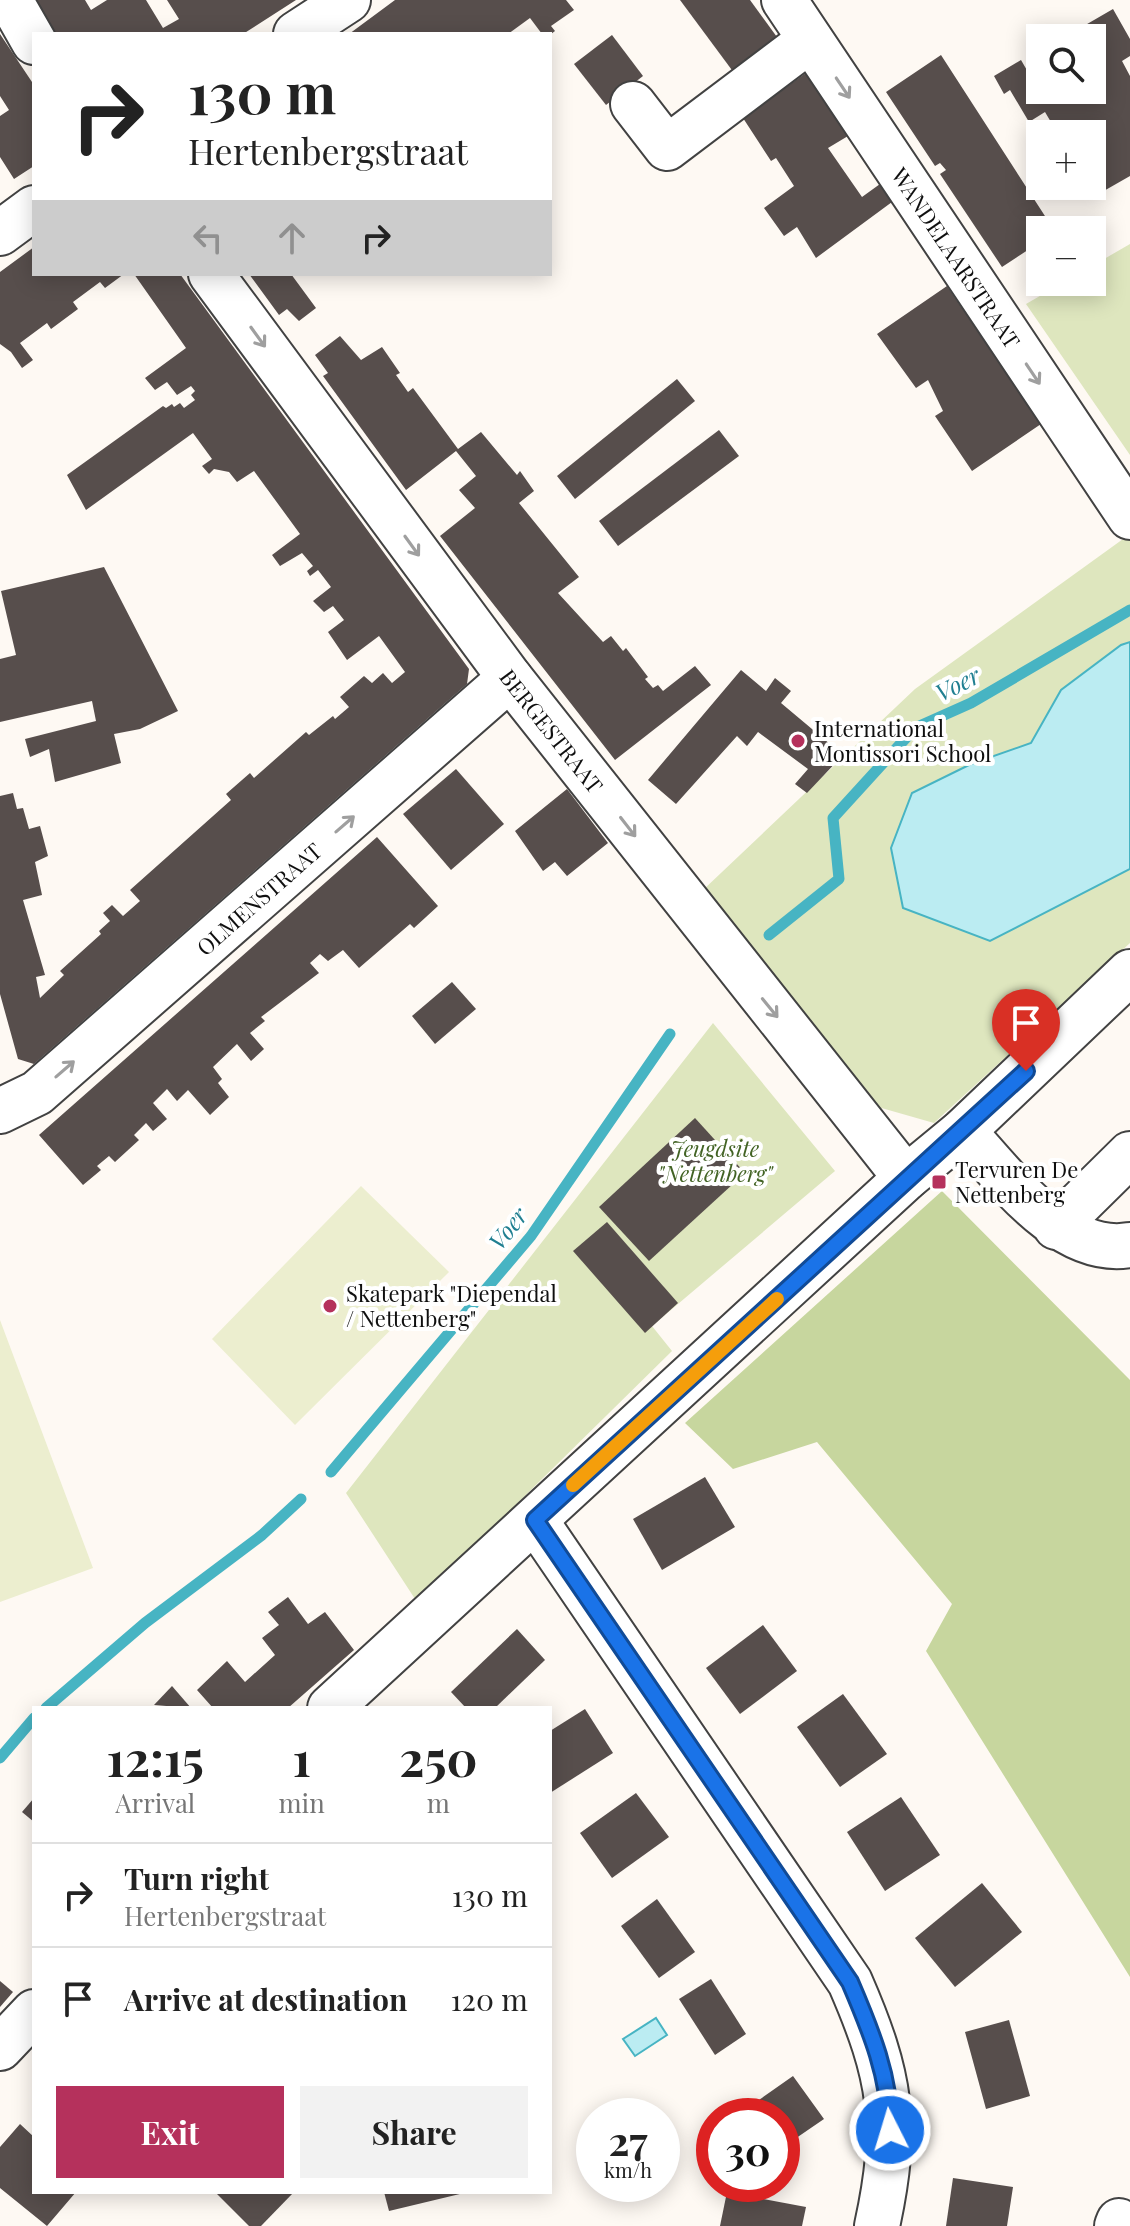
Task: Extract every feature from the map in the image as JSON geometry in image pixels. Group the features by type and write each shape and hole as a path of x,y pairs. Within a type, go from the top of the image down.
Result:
{"street":[{"path":"10,0 32,38"},
{"path":"299,32 348,0"},
{"name":"WANDELAARSTRAAT","path":"784,0 1130,517"},
{"path":"633,104 667,148 810,40"},
{"path":"0,233 32,209"},
{"name":"BERGESTRAAT","path":"212,276 510,678 906,1178"},
{"name":"OLMENSTRAAT","path":"0,1111 37,1093 510,678"},
{"path":"332,1706 906,1178 963,1131 1130,972"},
{"path":"963,1131 1056,1227 1119,1247 1130,1245"},
{"path":"1056,1227 1130,1154"},
{"path":"535,1520 850,1982 877,2044 890,2106 889,2154 877,2226"},
{"path":"0,2048 32,2014"}],"green space":[{"path":"1130,244 1130,455 1026,304 1040,296 1106,296 1106,258"},
{"path":"1130,534 1130,642 1121,645 1061,690 1031,743 971,764 912,793 990,940 1130,869 1130,943 934,1123 864,1103 703,890 915,689"},
{"name":"Jeugdsite \"Nettenberg\"","path":"713,1023 835,1171 652,1326 672,1351 417,1602 346,1493"},
{"name":"Skatepark \"Diependal / Nettenberg\"","path":"361,1186 449,1272 295,1425 212,1339"},
{"path":"942,1191 1130,1380 1130,1977 926,1651 952,1604 817,1442 733,1469 685,1423"},
{"path":"0,1320 93,1568 0,1602"}],"water":[{"path":"1130,642 1130,869 990,941 903,908 891,848 912,793 971,764 1031,743 1061,690 1121,645"},
{"path":"656,2018 667,2035 635,2056 623,2039"}],"building":[{"path":"36,0 85,0 91,10 107,0 146,0 163,28 179,19 167,0 296,0 246,32 54,32"},
{"path":"395,0 566,0 574,10 551,26 555,31 552,33 540,32 530,18 511,32 352,32"},
{"path":"680,0 750,0 785,48 740,81"},
{"path":"1113,9 1130,39 1130,56 1122,61 1130,76 1130,176 1106,190 1106,120 1050,120 1045,112 1028,120 1010,90 1004,94 994,76 1021,60 1026,69 1026,104 1106,104 1106,24 1087,24"},
{"path":"0,34 32,82 32,167 14,179 0,157 0,116 9,110 0,96"},
{"path":"612,35 643,76 606,105 574,64"},
{"path":"941,55 1026,187 1026,200 1035,200 1045,216 1026,216 1026,251 1002,267 940,174 946,170 940,163 935,166 886,92"},
{"path":"806,73 848,136 828,148 862,197 880,184 892,202 816,258 797,227 784,236 764,208 794,186 776,158 771,161 743,118"},
{"path":"32,248 32,276 121,276 105,288 100,282 73,302 78,309 51,329 47,323 20,343 33,360 22,368 11,352 0,344 0,272"},
{"path":"135,276 181,276 469,669 467,684 34,1064 18,1059 0,994 0,796 13,793 17,809 23,808 29,829 40,826 48,856 35,862 42,895 23,900 45,975 36,977 40,998 64,975 60,971 101,934 99,931 110,921 103,913 112,905 123,916 140,901 130,890 231,800 226,794 250,773 254,778 306,732 309,735 333,716 335,719 349,707 340,697 364,676 372,683 383,673 392,683 405,672 379,636 347,660 328,632 344,620 333,606 324,612 313,601 331,587 318,570 310,576 307,571 313,566 302,553 280,566 272,555 300,534 254,471 237,482 229,472 214,469 209,474 202,466 212,459 193,433 86,510 67,475 163,406 166,408 172,404 174,407 180,403 184,408 195,400 191,395 195,391 191,386 177,395 167,382 155,390 145,378 186,348"},
{"path":"250,276 292,276 316,308 299,321 287,309 279,315"},
{"path":"947,286 1041,424 972,471 935,416 943,411 928,380 916,388 877,334"},
{"path":"340,336 361,360 382,347 400,373 396,375 408,392 413,388 458,449 481,432 517,475 520,471 534,491 519,503 579,577 558,593 603,642 611,636 623,651 626,648 653,688 658,685 663,691 695,666 711,685 615,760 440,536 475,508 459,490 476,476 456,451 406,490 323,376 328,373 315,355"},
{"path":"677,379 695,401 575,499 557,476"},
{"path":"719,430 739,456 618,546 599,521"},
{"path":"104,567 178,711 140,729 114,734 121,763 55,782 49,749 30,757 25,739 96,721 92,701 0,722 0,659 16,655 1,591"},
{"name":"International Montissori School","path":"741,670 766,691 775,678 791,691 781,703 843,755 807,793 795,784 808,769 758,732 747,746 737,736 676,804 648,780"},
{"path":"456,769 504,824 451,870 403,814"},
{"path":"567,789 608,843 567,876 555,862 543,871 515,831"},
{"path":"377,837 438,906 414,928 410,924 359,968 343,950 328,961 320,954 310,963 319,973 261,1017 265,1021 250,1033 264,1049 251,1061 237,1044 213,1067 222,1079 218,1083 229,1097 210,1115 188,1090 177,1101 167,1089 153,1103 167,1119 153,1131 146,1123 134,1135 139,1140 115,1162 109,1156 97,1166 101,1170 83,1185 39,1135"},
{"path":"452,982 476,1009 435,1044 412,1016"},
{"name":"Jeugdsite \"Nettenberg\"","path":"695,1118 745,1173 649,1261 599,1207"},
{"path":"607,1222 678,1303 645,1333 573,1251"},
{"path":"705,1477 735,1527 662,1570 633,1519"},
{"path":"288,1597 308,1624 325,1612 354,1650 290,1706 211,1706 197,1690 227,1661 245,1682 275,1655 262,1638 279,1625 268,1612"},
{"path":"763,1625 797,1671 740,1714 706,1668"},
{"path":"517,1629 545,1660 497,1706 464,1706 451,1692"},
{"path":"172,1686 189,1706 166,1706 154,1705"},
{"path":"843,1694 887,1754 840,1787 797,1727"},
{"path":"585,1709 613,1753 552,1792 552,1730"},
{"path":"636,1793 669,1837 612,1878 580,1833"},
{"path":"901,1797 940,1855 885,1891 847,1832"},
{"path":"32,1800 32,1820 22,1812"},
{"path":"982,1883 1022,1932 955,1987 915,1938"},
{"path":"657,1899 695,1952 659,1978 621,1926"},
{"path":"711,1979 746,2034 715,2055 679,1999"},
{"path":"0,1981 13,1992 0,2007"},
{"path":"1009,2020 1030,2096 986,2109 965,2032"},
{"path":"793,2076 824,2119 800,2135 800,2098 762,2098"},
{"path":"20,2124 32,2135 32,2194 74,2194 47,2226 0,2188 0,2147"},
{"path":"953,2178 1013,2187 1007,2226 946,2226"},
{"path":"217,2194 292,2194 261,2226 249,2226"},
{"path":"385,2194 460,2194 389,2211"},
{"path":"725,2202 780,2202 806,2207 802,2226 720,2226"}],"waterway":[{"name":"Voer","path":"769,935 839,879 833,818 915,728 971,703 1130,610"},
{"name":"Voer","path":"331,1472 531,1236 670,1034"},
{"name":"Voer","path":"48,1706 145,1623 262,1535 301,1499"},
{"name":"Voer","path":"0,1758 32,1720"}],"slow traffic":[{"path":"573,1485 777,1299"}],"place":[{"name":"International Montissori School","path":"798,741"},
{"name":"Tervuren De Nettenberg","path":"939,1182"},
{"name":"Skatepark \"Diependal / Nettenberg\"","path":"330,1306"}],"route":[{"path":"890,2130 890,2106 877,2044 850,1982 535,1520 1026,1071"}]}
